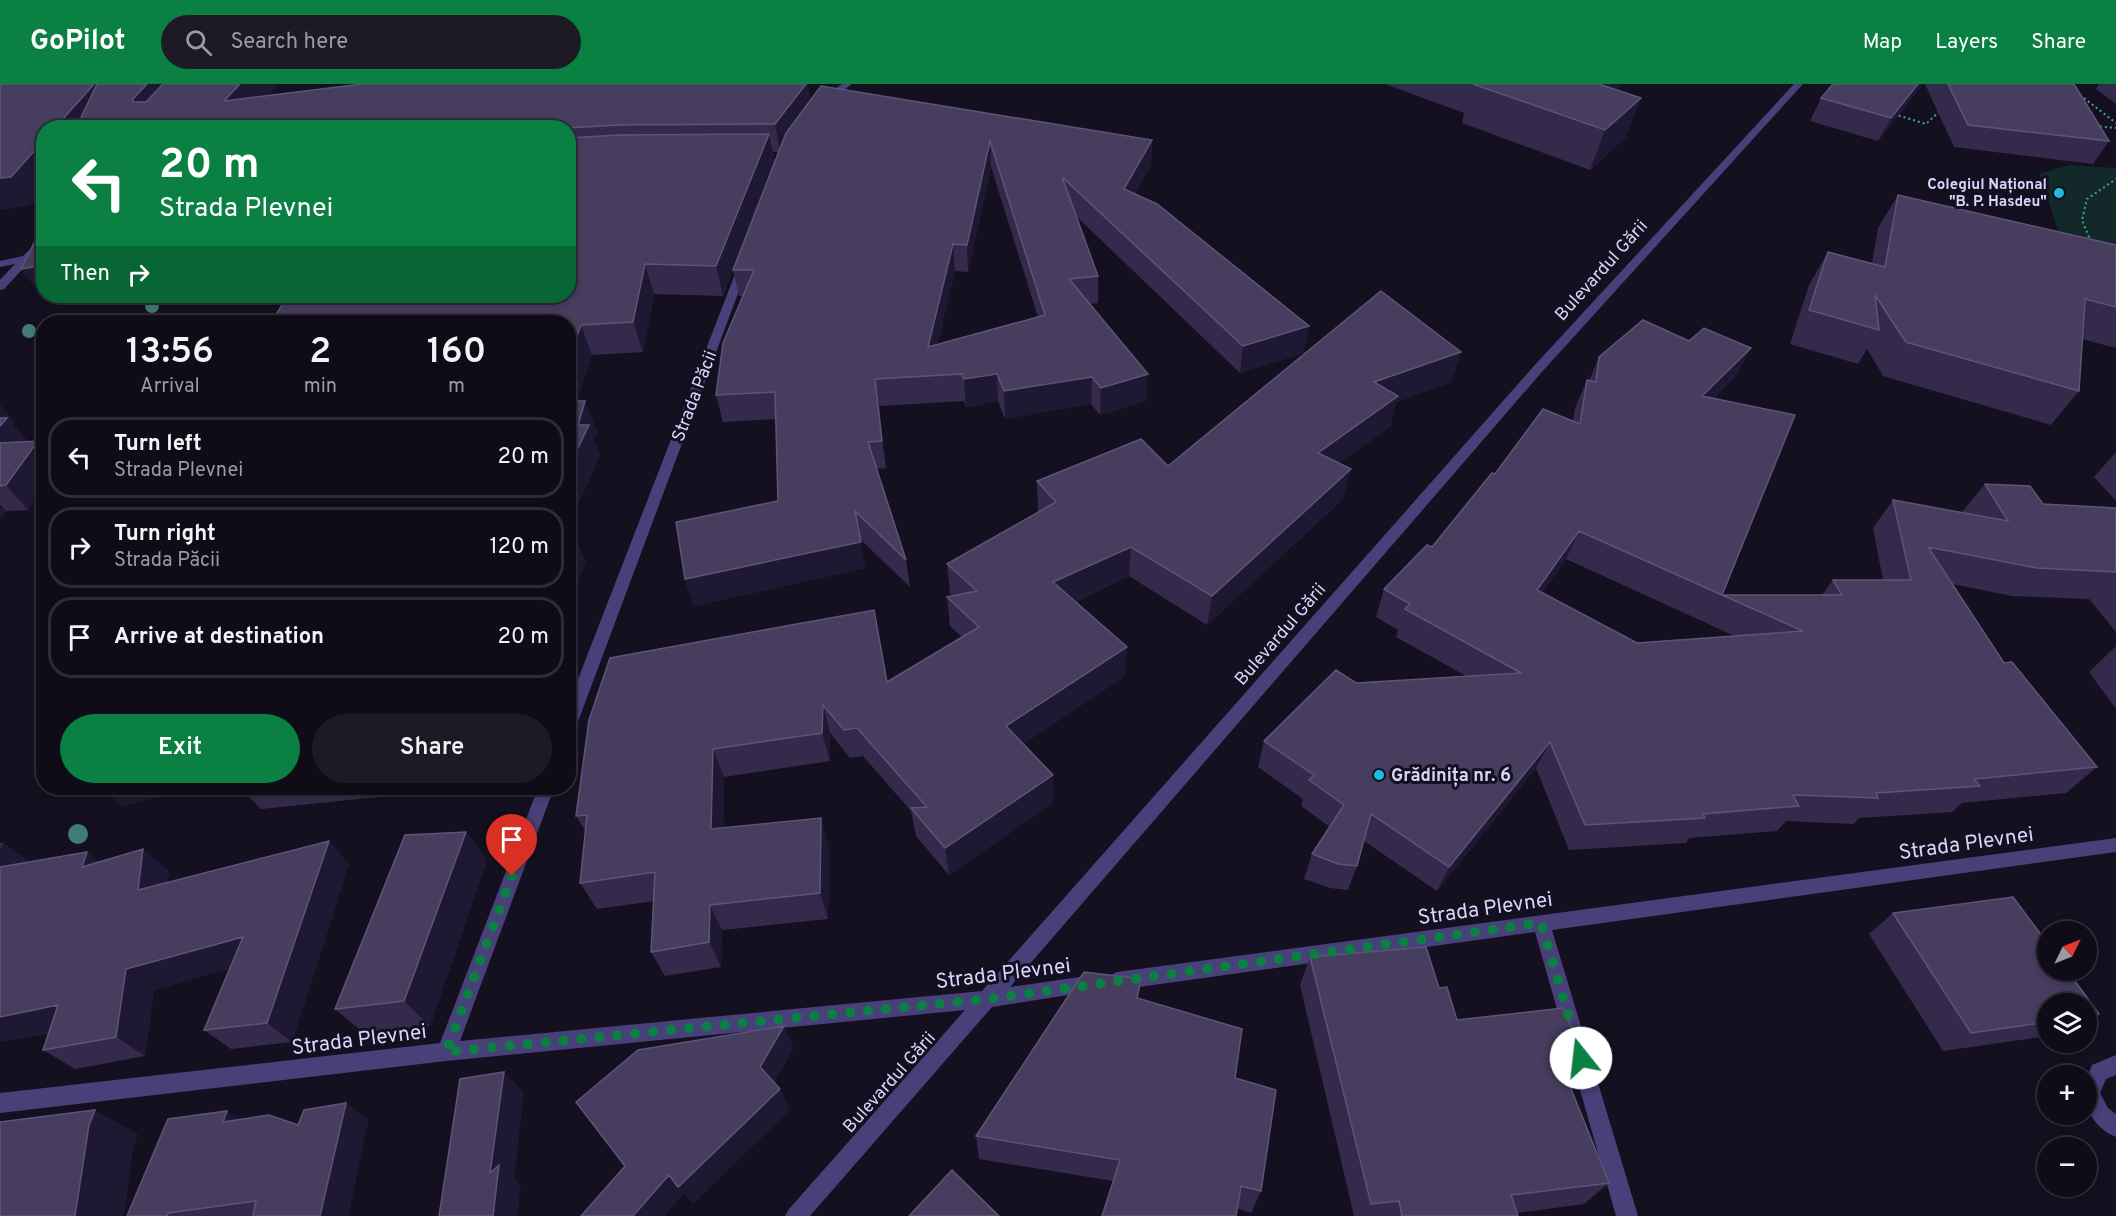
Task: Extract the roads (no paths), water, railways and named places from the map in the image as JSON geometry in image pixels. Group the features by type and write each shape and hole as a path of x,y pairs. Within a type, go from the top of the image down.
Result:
{"street":[{"path":"814,112 825,100 848,84"},
{"name":"Bulevardul Gării","path":"796,1216 1403,522 1696,193 1799,84"},
{"name":"Strada Păcii","path":"576,706 750,246"},
{"path":"0,287 36,248"},
{"path":"0,264 36,257"},
{"path":"446,1052 543,795"},
{"name":"Strada Plevnei","path":"0,1103 446,1052 988,999 2116,845"},
{"path":"1541,923 1627,1216"},
{"path":"2116,1065 2100,1072 2090,1094 2101,1115 2116,1126"}],"place":[{"name":"Colegiul Național \"B. P. Hasdeu\"","path":"2059,193"},
{"name":"Grădinița nr. 6","path":"1379,775"}]}
